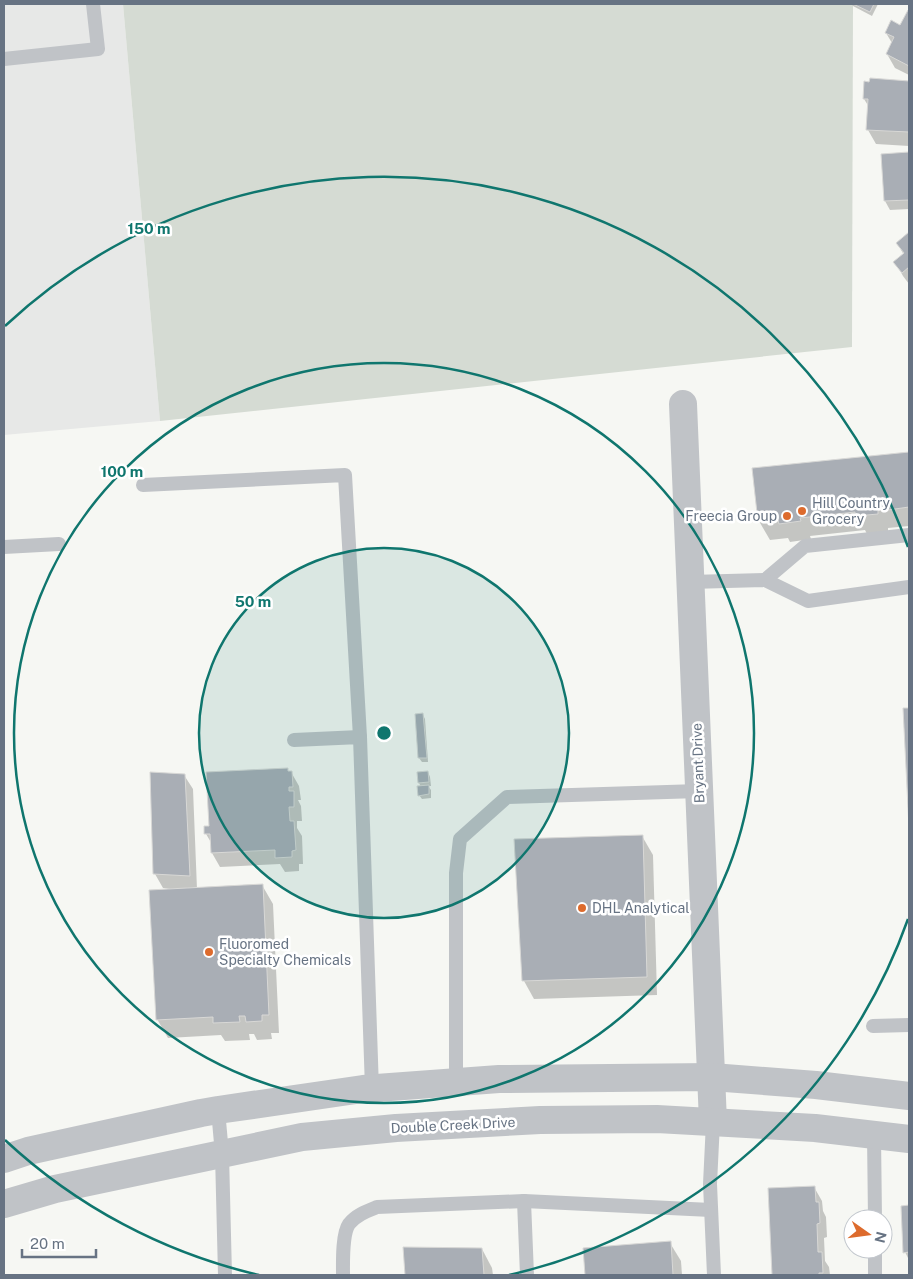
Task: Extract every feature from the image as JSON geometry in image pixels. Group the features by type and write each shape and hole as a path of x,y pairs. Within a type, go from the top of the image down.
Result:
{"street":[{"name":"Bryant Drive","path":"683,404 713,1122"},
{"path":"4,1159 28,1151 218,1110 372,1089 499,1079 712,1077 816,1085 909,1096"},
{"name":"Double Creek Drive","path":"4,1204 55,1189 302,1137 406,1128 540,1120 657,1119 815,1128 909,1139"}],"lane":[{"path":"4,59 98,49 93,4"},
{"path":"143,485 345,474 360,737 372,1089"},
{"path":"765,580 804,546 909,535"},
{"path":"4,547 60,544"},
{"path":"690,582 765,580 808,600 909,587"},
{"path":"294,740 360,737"},
{"path":"456,1082 456,872 460,839 507,797 699,791"},
{"path":"873,1026 909,1025"},
{"path":"218,1110 222,1154 225,1275"},
{"path":"713,1122 710,1184 714,1275"},
{"path":"874,1135 875,1209"},
{"path":"343,1275 342,1256 348,1225 361,1214 377,1207 524,1201 711,1210"},
{"path":"524,1201 527,1275"},
{"path":"875,1259 876,1275"}],"shaded area":[{"path":"4,4 123,4 160,421 4,435"},
{"path":"123,4 853,4 852,347 160,421"}],"building":[{"path":"853,4 874,4 870,12"},
{"path":"908,10 909,66 886,54 894,37 885,33 891,20 900,25"},
{"path":"870,78 909,81 909,132 866,130 868,99 863,99 864,81 869,82"},
{"path":"909,152 909,200 884,201 881,154"},
{"path":"909,232 909,267 902,273 893,262 904,253 896,243"},
{"path":"909,452 909,507 878,510 878,514 855,516 855,512 800,518 801,521 779,524 778,520 758,522 752,468"},
{"path":"903,708 909,708 909,828"},
{"path":"423,713 427,758 418,758 415,714"},
{"path":"288,768 288,771 292,771 293,787 289,787 289,791 294,791 294,807 289,807 290,821 294,821 296,850 292,851 292,857 275,858 275,850 211,853 210,834 204,834 204,826 209,826 206,772"},
{"path":"428,771 429,782 418,783 417,772"},
{"path":"150,772 185,774 190,876 153,874"},
{"path":"429,785 429,794 418,796 417,786"},
{"name":"DHL Analytical","path":"643,835 647,977 522,981 514,839"},
{"name":"Fluoromed Specialty Chemicals","path":"263,884 269,1015 262,1015 262,1021 246,1022 245,1016 239,1016 240,1022 213,1023 213,1017 156,1020 149,890"},
{"path":"815,1186 816,1202 819,1202 820,1223 817,1224 818,1252 822,1252 823,1273 819,1273 819,1275 772,1275 768,1188"},
{"path":"909,1205 909,1252 903,1253 901,1206"},
{"path":"671,1241 673,1275 585,1275 583,1248"},
{"path":"403,1247 482,1248 484,1275 405,1275"}],"place":[{"name":"Hill Country Grocery","path":"802,511"},
{"name":"Freecia Group","path":"787,516"},
{"name":"DHL Analytical","path":"582,908"},
{"name":"Fluoromed Specialty Chemicals","path":"209,952"}]}
